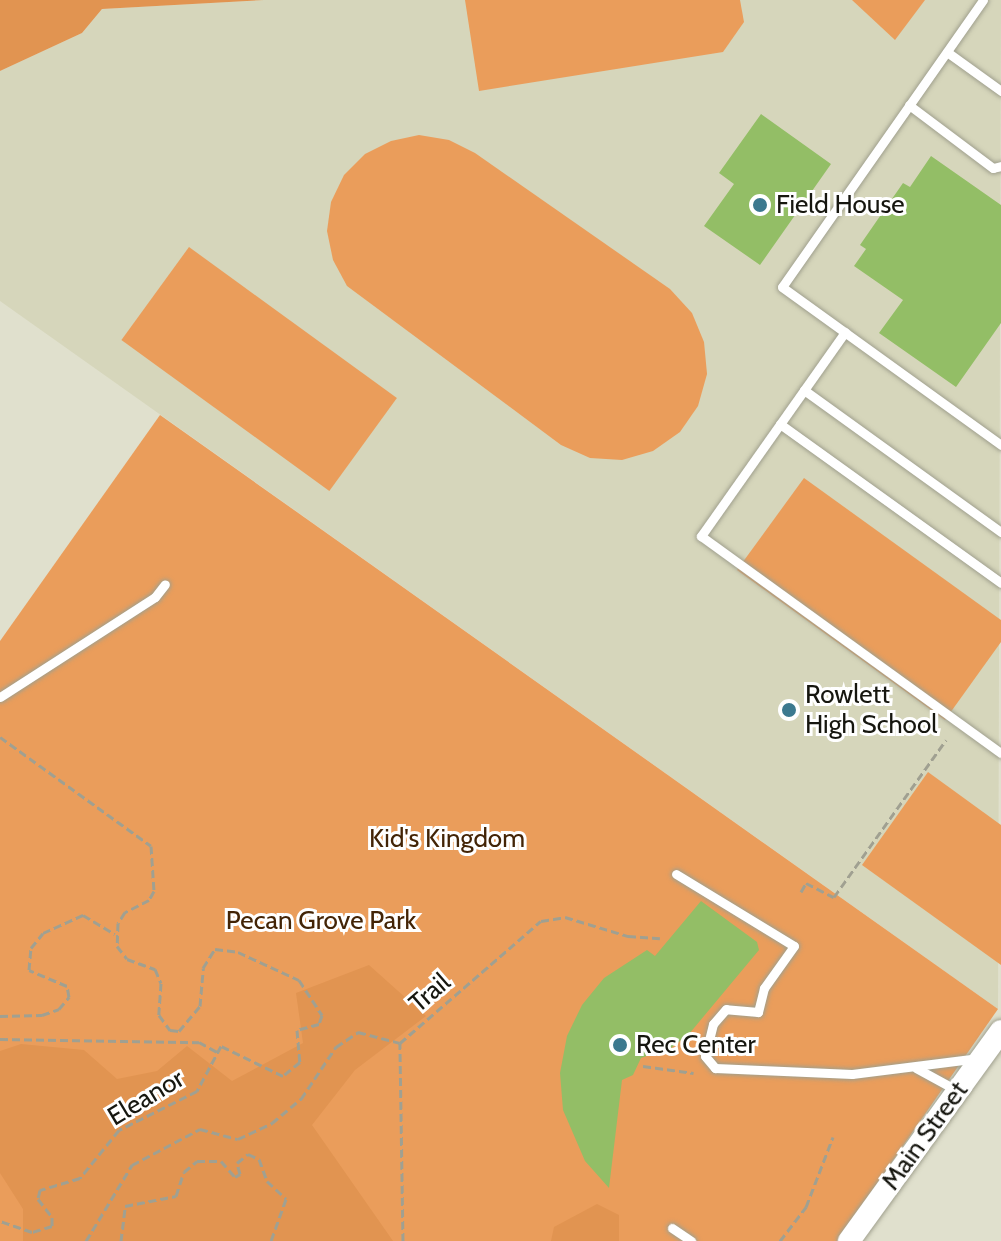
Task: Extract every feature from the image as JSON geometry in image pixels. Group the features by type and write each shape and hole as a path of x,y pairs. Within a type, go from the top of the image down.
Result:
{"street":[{"name":"Main Street","path":"849,1241 1001,1031"}],"lane":[{"path":"983,0 782,287 1001,445"},
{"path":"947,52 1001,91"},
{"path":"909,105 993,168 1001,166"},
{"path":"845,332 701,536 1001,753"},
{"path":"804,390 1001,532"},
{"path":"780,424 1001,583"},
{"path":"0,697 155,597 165,584"},
{"path":"676,874 794,946 764,988 758,1012 726,1009 713,1024 705,1056 715,1068 796,1075 916,1068 981,1057"},
{"path":"916,1068 958,1091"},
{"path":"672,1228 691,1241"}],"path":[{"path":"0,737 151,846 154,891 149,900 125,912 116,935 83,915 43,933 31,948 29,970 67,986 69,997 59,1009 42,1015 0,1016"},
{"path":"801,892 806,883 834,897 946,740"},
{"name":"Trail","path":"403,1241 400,1043 541,921 565,917 628,936 660,938"},
{"name":"Eleanor","path":"0,1221 32,1232 52,1226 52,1217 38,1199 40,1190 80,1178 119,1130 197,1091 221,1046 231,1047 283,1076 300,1062 297,1030 319,1024 322,1015 299,980 238,952 215,949 203,968 200,1006 179,1031 170,1030 159,1015 161,983 155,969 122,954 116,935"},
{"path":"86,1241 132,1165 200,1129 238,1139 272,1123 301,1099 336,1047 358,1032 400,1043"},
{"path":"0,1039 199,1042 217,1052"},
{"path":"643,1066 694,1073"},
{"path":"780,1241 806,1207 833,1137"},
{"path":"121,1241 125,1206 176,1196 184,1172 197,1161 221,1161 235,1177 240,1174 237,1163 248,1154 259,1159 267,1181 286,1199 271,1241"}],"shaded area":[{"path":"0,0 264,0 102,9 82,33 0,71"},
{"name":"Rowlett High School","path":"264,0 1001,0 998,1009 0,301 0,71 82,33 102,9"},
{"path":"369,965 426,1016 355,1070 312,1125 393,1241 23,1241 23,1209 0,1173 0,1051 21,1044 84,1050 117,1079 157,1071 187,1046 232,1081 303,1043 296,993"},
{"path":"597,1204 619,1215 619,1241 551,1241 554,1227"}],"green space":[{"path":"465,0 740,0 744,22 723,52 479,91"},
{"path":"852,0 925,0 895,40"},
{"path":"419,135 449,140 475,153 670,289 692,313 704,342 707,374 698,406 680,432 653,451 622,460 590,458 561,445 347,286 333,260 327,231 331,202 344,175 365,154 391,141"},
{"path":"189,247 397,398 329,491 121,340"},
{"name":"Pecan Grove Park","path":"160,415 998,1009 837,1241 0,1241 0,641"},
{"path":"804,478 1001,620 1001,642 945,720 737,570"},
{"path":"928,772 1001,825 1001,965 862,865"}],"building":[{"name":"Field House","path":"761,114 831,164 760,265 704,226 734,184 719,173"},
{"path":"931,156 1001,205 1001,323 956,387 879,333 903,300 854,266 866,249 860,245 903,183 910,187"},
{"name":"Rec Center","path":"701,901 757,942 759,950 689,1034 671,1048 641,1058 633,1075 622,1080 609,1188 585,1161 563,1110 560,1073 567,1036 582,1005 604,978 647,950 655,956"}],"place":[{"name":"Field House","path":"760,205"},
{"name":"Rowlett High School","path":"789,710"},
{"name":"Rec Center","path":"620,1045"}],"park label":[{"name":"Kid's Kingdom","path":"447,839"}]}
